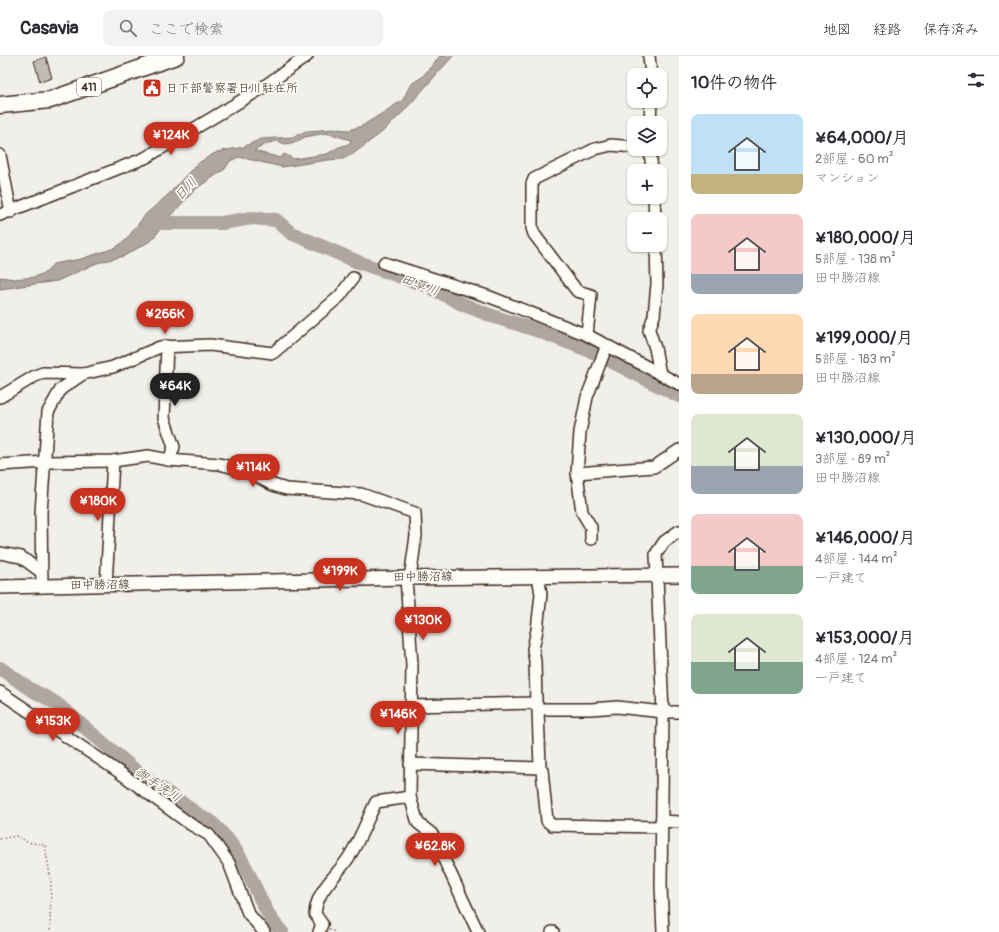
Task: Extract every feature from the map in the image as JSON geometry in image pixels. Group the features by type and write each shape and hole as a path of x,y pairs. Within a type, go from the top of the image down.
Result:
{"highway":[{"name":"411","path":"0,105 50,100 159,59 176,56"}],"main road":[{"name":"田中勝沼線","path":"0,587 408,578 679,575"}],"street":[{"path":"0,155 5,213 145,158 259,90 307,56"},
{"path":"649,56 650,68"},
{"path":"587,335 591,295 577,291 534,234 532,228 532,184 534,180 595,149 611,145 627,146"},
{"path":"656,252 657,284 654,316 649,330 655,348 660,374"},
{"path":"384,263 490,297 587,335 606,347 679,384"},
{"path":"0,397 35,376 43,373 83,374 113,367 160,347 210,346 273,353 340,296 353,278"},
{"path":"167,346 164,418 174,447 168,460"},
{"path":"590,539 591,527 582,512 578,472 580,432 588,397 598,364 606,347"},
{"path":"42,587 40,570 41,513 46,462 48,412 61,389 83,374"},
{"path":"578,472 654,467 679,450"},
{"path":"0,465 46,462 113,461 148,456 168,460 219,464 247,471 273,485 286,489 323,490 361,494 415,513 416,536 408,578 412,664 410,797 418,823 432,834 478,932"},
{"path":"106,585 113,461"},
{"path":"663,932 661,824 663,712 656,554 664,542 679,531"},
{"path":"0,553 21,557 40,570"},
{"path":"538,576 541,594 537,630 532,649 535,661 540,768 542,770 547,821 552,825 661,824 679,822"},
{"path":"0,692 119,772 190,824 209,836 229,863 248,913 264,932"},
{"path":"411,706 537,706 590,709 617,707 663,712 679,712"},
{"path":"410,764 540,768"},
{"path":"320,930 322,924 315,914 317,898 332,876 349,858 376,802 410,797"}],"path":[{"path":"0,839 17,836 27,842 45,844 51,881 50,932"}],"water":[{"name":"日川","path":"440,56 453,56 403,112 381,133 353,154 343,159 282,167 239,157 230,161 225,169 197,188 167,219 176,223 162,227 152,240 124,256 97,263 57,281 0,289 0,277 15,279 34,277 47,272 53,264 81,259 115,248 126,240 146,214 169,194 189,172 200,162 217,152 243,147 261,139 293,137 306,131 334,129 349,130 362,126 403,100 410,85 422,77","holes":["326,133 351,140 349,144 339,147 327,154 294,159 284,154 281,158 254,151 268,143 277,141 285,144 296,142 305,137"]}],"building":[{"path":"46,57 52,78 40,82 34,61"}],"waterway":[{"name":"田草川","path":"158,223 222,223 252,218 276,220 291,233 358,262 430,287 462,304 492,316 536,330 593,352 679,396"},
{"name":"御手洗川","path":"0,668 30,689 56,703 135,770 206,820 209,820 224,835 237,852 271,919 282,932"}],"place":[{"name":"日下部警察署日川駐在所","path":"152,88"}]}
